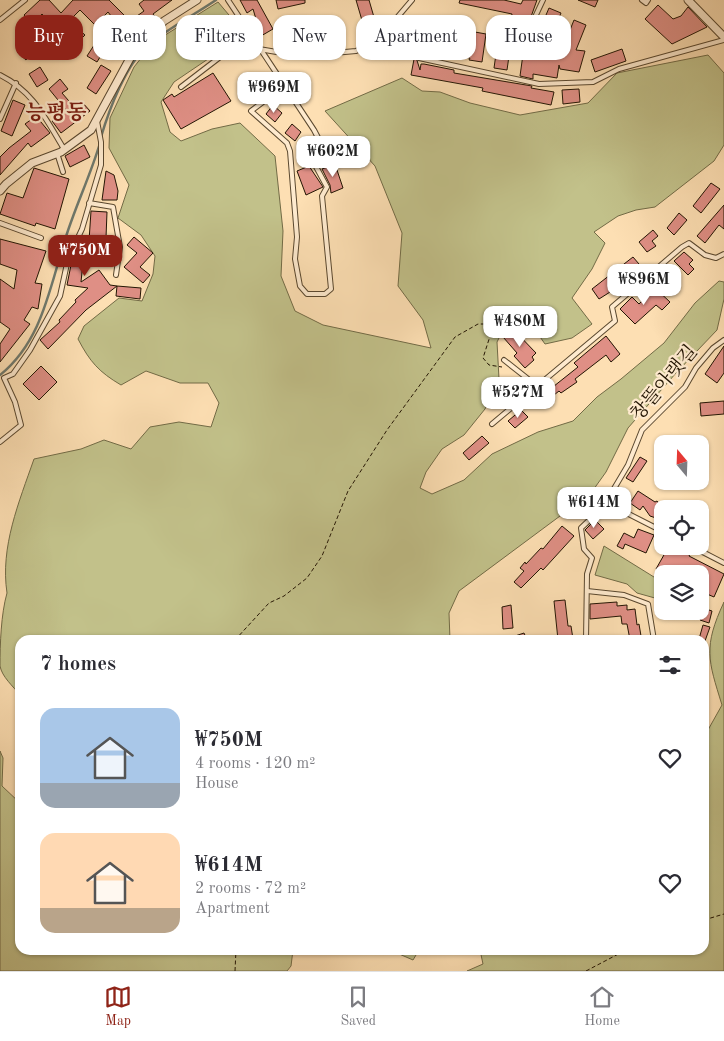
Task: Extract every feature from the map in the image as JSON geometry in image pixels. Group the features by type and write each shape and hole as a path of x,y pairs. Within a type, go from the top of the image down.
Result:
{"street":[{"path":"0,191 32,163 60,151 91,130 135,49 164,21 197,0"},
{"path":"688,0 724,38"}],"lane":[{"path":"0,20 25,0"},
{"path":"228,0 238,15"},
{"path":"263,50 300,56 356,51 378,40 412,0"},
{"path":"536,15 543,0"},
{"path":"642,0 646,3 648,0"},
{"path":"428,60 539,84 593,82 619,69 724,38"},
{"path":"263,55 314,130 326,151 318,155 314,163 327,187 322,196 331,289 325,294 307,294 300,286 295,259 297,237 290,151 287,144 251,111 284,86"},
{"path":"181,87 216,60"},
{"path":"0,75 16,83 32,98 60,151 63,172"},
{"path":"0,119 16,83"},
{"path":"0,442 20,425 15,402 2,377 13,374 30,350 60,296 68,259 82,229 101,165 101,142 96,119"},
{"path":"89,203 113,207 120,247 116,275"},
{"path":"0,223 41,238"},
{"path":"492,424 615,321 612,307 682,247 689,243 705,255 716,258 724,254"},
{"name":"창뜰아랫길","path":"586,635 587,574 592,558 584,549 581,528 605,502 628,465 642,430 685,387 696,368 712,348 724,340"},
{"path":"504,360 537,386"},
{"path":"605,502 654,527"},
{"path":"708,555 724,563"},
{"path":"587,591 624,595 648,604 653,635"}],"path":[{"path":"240,635 269,603 284,596 307,578 322,556 348,491 387,430 458,333 478,324 491,324 492,330 482,358 489,365 515,369"},
{"path":"709,918 724,914"},
{"path":"234,971 236,955"},
{"path":"586,971 616,955"}],"shaded area":[{"path":"218,2 229,15 197,15"},
{"path":"176,28 176,60 207,60 174,82 161,102 170,132 181,141 212,129 240,123 275,156 283,231 281,276 295,311 323,325 431,348 423,320 398,286 402,233 375,166 325,111 402,78 422,91 440,92 470,103 520,115 588,103 617,73 708,55 724,73 724,145 714,161 655,207 636,210 618,216 594,232 605,243 592,269 572,298 592,324 572,338 545,344 529,321 506,324 497,342 499,379 485,409 464,435 442,449 426,472 420,488 432,494 464,480 492,454 538,432 573,421 597,397 664,343 695,303 719,281 724,282 724,299 717,330 628,428 606,472 591,493 459,591 449,613 450,635 15,635 15,689 5,678 0,666 3,610 7,593 6,559 12,525 34,459 81,449 104,440 131,449 150,427 179,422 211,427 219,403 208,383 180,383 146,371 121,385 96,366 78,339 84,326 119,298 142,301 153,274 155,256 141,235 118,218 129,185 109,148 110,118 134,67 140,60 166,60 166,34"},
{"path":"604,546 654,577 654,598 637,593 627,584 595,575"},
{"path":"724,602 724,971 467,971 483,964 481,955 709,955 709,728 722,705 713,676 710,654 710,642"},
{"path":"0,751 3,758 2,786 15,798 15,955 292,955 291,966 287,971 0,971"},
{"path":"402,955 416,955 413,960"}],"building":[{"path":"40,0 49,0 61,13 73,0 109,0 124,15 110,15 108,12 105,15 93,15 93,23 80,10 75,15 24,15"},
{"path":"144,0 172,0 153,14 138,15 144,11 139,4"},
{"path":"240,0 257,0 273,29 263,35 263,15 255,15 253,9 247,13"},
{"path":"276,0 305,0 305,3 278,9"},
{"path":"356,0 369,0 373,15 360,15"},
{"path":"460,0 504,0 521,4 523,0 537,0 532,15 512,15 459,3"},
{"path":"578,0 598,0 595,7"},
{"path":"658,5 673,19 681,16 688,7 707,27 672,44 645,19"},
{"path":"549,8 561,13 560,15 546,15"},
{"path":"574,20 586,25 576,50 585,51 579,72 560,69 559,65 557,78 533,74 533,79 520,76 522,60 571,60 571,28"},
{"path":"476,32 486,34 482,62 469,60 476,60"},
{"path":"93,47 93,60 87,56"},
{"path":"622,49 626,61 595,72 591,60"},
{"path":"414,60 417,60 420,70 421,64 424,64 454,70 454,73 532,86 531,88 554,92 551,105 482,91 483,88 411,75"},
{"path":"495,60 508,60 507,70 494,68"},
{"path":"101,65 111,71 96,94 87,88"},
{"path":"40,67 48,80 37,87 29,74"},
{"path":"213,73 231,101 181,129 163,100 172,94 174,97"},
{"path":"60,79 68,89 62,93 75,108 82,102 90,111 61,133 52,121 67,111 49,89"},
{"path":"579,89 580,102 563,104 562,90"},
{"path":"13,100 25,105 12,136 1,131"},
{"path":"273,105 282,113 275,122 266,114"},
{"path":"36,116 50,133 31,147 28,143 0,175 0,157 31,131 25,124"},
{"path":"292,124 301,132 295,141 285,133"},
{"path":"84,145 90,157 70,167 65,156"},
{"path":"335,164 343,188 331,193 330,185 322,169"},
{"path":"309,166 323,187 306,195 297,171"},
{"path":"34,168 69,179 55,229 36,223 35,226 0,214 7,193 23,198"},
{"path":"106,171 114,175 118,191 117,200 102,200"},
{"path":"711,183 720,189 701,213 693,206"},
{"path":"724,205 724,229 719,225 705,243 697,236"},
{"path":"91,211 107,212 105,263 83,262 81,282 99,270 110,285 117,286 86,310 48,349 40,340 60,322 59,320 76,302 75,300 88,288 67,285 71,265 81,239 89,241"},
{"path":"679,213 687,220 674,235 667,228"},
{"path":"653,230 658,236 652,241 656,246 647,252 639,242"},
{"path":"134,237 153,253 140,267 150,275 143,283 124,267 137,253 127,245"},
{"path":"0,239 46,251 35,283 42,284 38,309 32,307 24,320 30,324 0,362 0,344 10,329 0,322 0,279 14,289 17,270 0,264"},
{"path":"684,252 693,260 689,264 694,269 688,275 674,261"},
{"path":"633,257 639,264 616,284 618,287 599,299 592,289"},
{"path":"117,286 141,288 140,299 116,296"},
{"path":"655,288 670,302 662,310 656,305 635,324 620,309 632,297 639,304"},
{"path":"513,329 536,353 532,357 534,360 525,368 514,356 517,353 503,337"},
{"path":"606,336 620,354 611,362 606,355 575,379 577,382 561,393 559,391 539,407 534,402 578,367 574,363"},
{"path":"724,346 724,373 717,383 705,374"},
{"path":"41,366 57,382 39,400 23,384"},
{"path":"724,401 724,414 701,416 700,403"},
{"path":"521,410 528,417 515,428 508,421"},
{"path":"482,436 489,443 469,460 463,453"},
{"path":"640,457 647,461 633,482 626,478"},
{"path":"638,491 654,501 654,517 650,516 643,506 640,510 630,503"},
{"path":"595,520 604,529 593,539 585,530"},
{"path":"562,526 574,536 543,570 541,568 521,588 514,582 524,571 520,568 541,548 543,549"},
{"path":"638,529 654,535 646,553 625,544 623,549 617,546 624,533 634,538"},
{"path":"664,555 690,555 706,565 658,565"},
{"path":"709,566 724,574 714,597 709,595"},
{"path":"565,600 568,626 571,626 572,635 557,635 554,601"},
{"path":"617,602 617,606 627,605 627,610 635,609 637,625 639,624 641,635 629,635 627,624 622,624 621,616 590,619 590,604"},
{"path":"511,605 513,628 503,629 502,607"},
{"path":"709,610 712,611 709,623 700,620 709,620"},
{"path":"703,625 710,627 707,635 700,635"}],"waterway":[{"path":"101,137 119,88 140,53 164,33 216,0"},
{"path":"0,375 14,362 25,347 42,315 68,230 100,143"}],"district":[{"name":"능평동","path":"56,112"}]}
